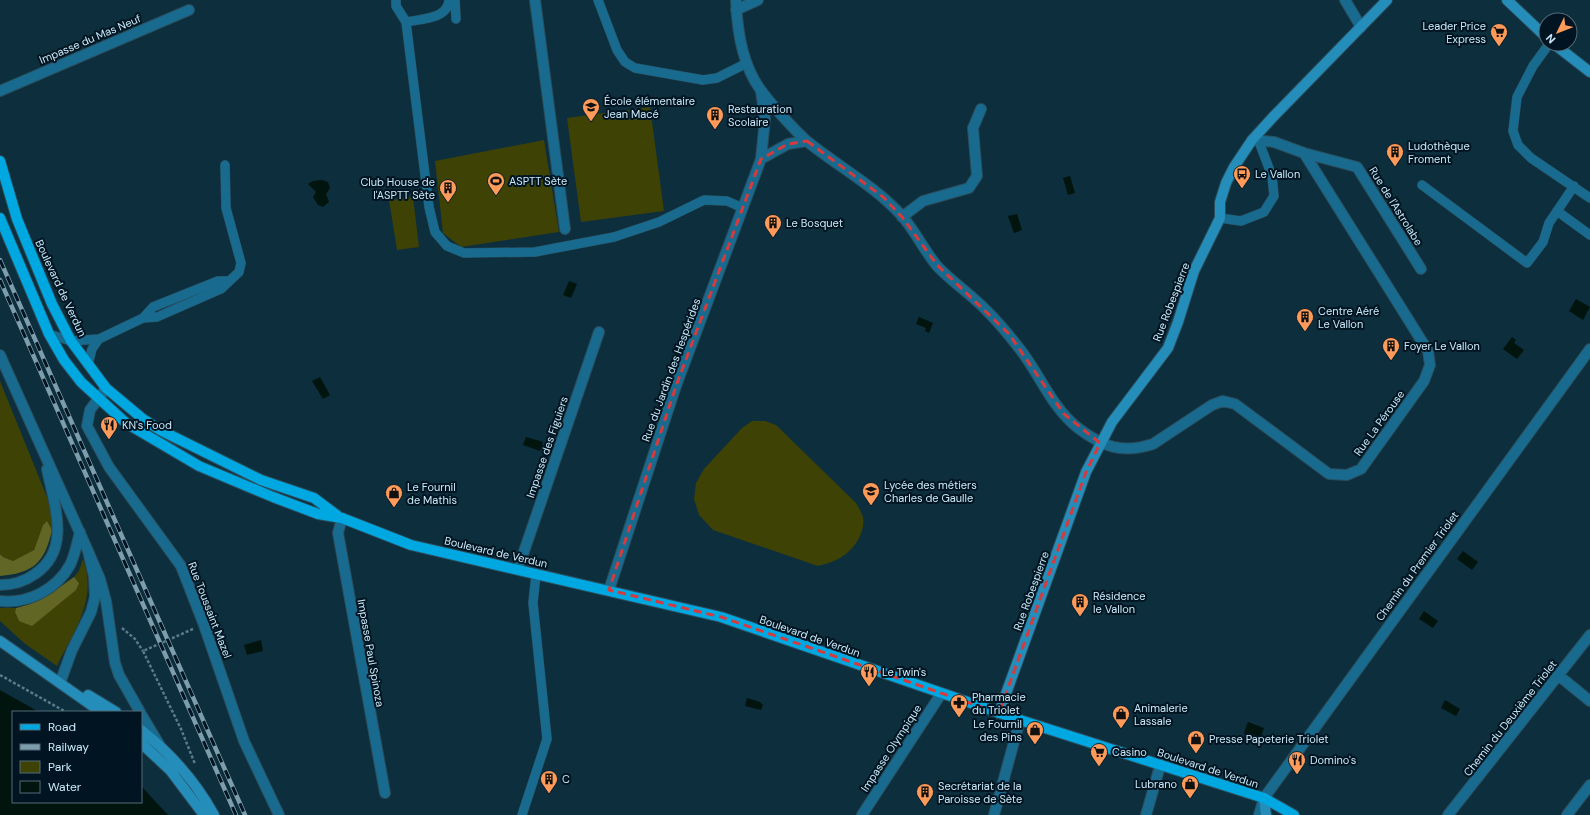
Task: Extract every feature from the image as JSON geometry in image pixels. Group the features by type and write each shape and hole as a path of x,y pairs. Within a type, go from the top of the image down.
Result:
{"main road":[{"name":"Boulevard de Verdun","path":"0,161 26,244 70,341 106,388 143,419 160,430 261,480 314,498 342,518"},
{"name":"Boulevard de Verdun","path":"0,218 49,334 64,360 81,382 126,423 199,466 318,514 342,518 410,544 721,617 941,694 1160,766 1264,798 1294,815"}],"street":[{"path":"535,0 565,229"},
{"path":"758,0 736,5 740,41 747,63 761,91"},
{"path":"1345,0 1361,27"},
{"name":"Rue Robespierre","path":"999,713 1086,472 1100,443 1117,414 1168,348 1194,271 1220,218 1220,202 1226,183 1255,141 1387,0"},
{"path":"1507,0 1530,26 1538,32"},
{"name":"Impasse du Mas Neuf","path":"0,91 189,10"},
{"path":"1564,52 1590,72"},
{"name":"Rue du Jardin des Hespérides","path":"609,590 676,386 761,159 766,119 761,91"},
{"name":"Rue La Pérouse","path":"761,91 807,141 883,197 902,217 937,265 987,311 1009,334 1023,352 1048,393 1064,414 1076,426 1100,443 1116,449 1142,447 1152,444 1212,405 1223,401 1235,404 1329,474 1347,475 1361,468 1424,381 1430,365 1428,351 1304,153"},
{"path":"902,217 922,200 969,188 977,176 973,128 981,109"},
{"path":"761,159 788,144 807,141"},
{"name":"Rue de l'Astrolabe","path":"1255,141 1274,142 1304,153 1357,167 1421,269"},
{"name":"Impasse des Figuiers","path":"518,569 599,332"},
{"name":"Chemin du Premier Triolet","path":"1259,815 1264,798 1590,349"},
{"path":"0,355 100,579 106,601 117,669 139,711"},
{"name":"Rue Toussaint Mazel","path":"106,388 90,410 87,426 109,467 181,566 204,625 244,741 279,815"},
{"path":"0,585 9,585 23,581 41,570 53,554 57,541 57,512 44,451"},
{"name":"Impasse Paul Spinoza","path":"342,518 338,533 384,793"},
{"path":"0,602 18,602 33,598 46,591 59,580 70,564 80,532"},
{"path":"60,683 72,650 91,612 95,597 94,577 88,551"},
{"name":"Chemin du Deuxième Triolet","path":"1448,815 1590,635"},
{"path":"0,641 100,711"},
{"path":"1558,675 1590,701"},
{"path":"60,683 89,696 114,711"},
{"name":"Impasse Olympique","path":"862,815 941,694"},
{"path":"142,716 159,744 193,783 214,815"},
{"path":"994,815 1020,720"},
{"path":"142,731 159,744"},
{"path":"142,744 170,770 204,815"},
{"path":"1146,815 1160,766"},
{"path":"1567,815 1590,785"},
{"path":"1264,798 1266,815"}],"lane":[{"path":"396,0 396,6 406,22 429,207 435,232 447,246 464,253 535,252 614,237 659,222 704,200 727,201 743,208"},
{"path":"406,22 438,16 445,11 449,0"},
{"path":"455,0 456,19"},
{"path":"598,0 617,50 625,62 635,68 703,80 716,78 747,63"},
{"path":"1543,52 1533,66 1517,97 1513,131 1518,145 1531,158 1590,198"},
{"path":"1220,218 1241,221 1264,212 1274,196 1272,176 1255,141"},
{"path":"49,334 70,341 99,339 143,318 157,317 221,289 239,272 241,263 226,208 225,165"},
{"path":"1422,185 1527,263 1543,242 1549,223 1574,186"},
{"path":"1557,211 1590,235"},
{"path":"88,365 92,349 99,339"},
{"path":"522,815 547,738 533,603 536,574"}],"path":[{"path":"109,621 127,631 143,651 181,729 195,766"},
{"path":"143,651 204,625"},
{"path":"0,675 64,711"}],"highlighted area":[{"path":"807,141 883,197 902,217 937,265 1009,334 1064,414 1100,443 1086,472 999,713 721,617 609,590 676,386 761,159 788,144"}],"green space":[{"path":"650,107 664,211 581,222 567,118"},
{"name":"ASPTT Sète","path":"544,140 559,232 461,247 443,233 435,161"},
{"path":"413,197 419,247 397,250 389,200"},
{"path":"0,381 47,497 52,515 52,530 47,521 43,525 34,550 13,561 3,557 0,554"},
{"path":"752,421 765,421 776,425 856,503 863,517 862,530 856,543 842,557 818,566 713,530 699,515 694,499 696,483 704,469 742,428"},
{"path":"47,521 52,530 46,550 36,564 30,569 21,572 0,576 0,554 3,557 13,561 34,550 43,525"},
{"path":"83,559 87,574 88,588 86,601 77,627 57,666 24,643 0,621 0,608 16,608 15,612 19,621 79,583 74,577 79,571"},
{"path":"74,577 79,583 76,590 32,626 19,621 15,612 16,608 40,600"}],"water":[{"path":"1070,176 1075,193 1068,195 1063,178"},
{"path":"322,180 328,182 330,188 326,194 329,202 323,207 318,205 313,197 316,192 308,184 313,181"},
{"path":"1017,214 1022,230 1014,233 1008,216"},
{"path":"569,281 577,284 571,298 563,295"},
{"path":"1576,299 1590,307 1583,320 1569,311"},
{"path":"919,317 933,323 929,333 925,331 926,328 916,324"},
{"path":"1512,337 1516,340 1514,343 1524,350 1517,359 1503,349"},
{"path":"320,377 330,395 323,399 312,381"},
{"path":"526,437 543,442 540,451 523,445"},
{"path":"1463,551 1478,562 1472,570 1457,559"},
{"path":"1424,611 1438,621 1433,628 1419,619"},
{"path":"261,640 263,651 247,655 244,645"},
{"path":"0,690 37,711 12,711 12,803 142,803 142,787 168,815 0,815"},
{"path":"747,698 760,702 763,705 761,710 745,706"},
{"path":"1445,700 1460,709 1456,716 1441,708"},
{"path":"1248,722 1264,728 1261,737 1248,733 1247,735 1244,733"}],"railway":[{"path":"0,260 245,815"},
{"path":"0,280 236,815"}],"place":[{"name":"Leader Price Express","path":"1499,47"},
{"name":"École élémentaire Jean Macé","path":"591,122"},
{"name":"Restauration Scolaire","path":"715,130"},
{"name":"Ludothèque Froment","path":"1395,167"},
{"name":"Le Vallon","path":"1242,189"},
{"name":"ASPTT Sète","path":"496,196"},
{"name":"Club House de l'ASPTT Sète","path":"448,203"},
{"name":"Le Bosquet","path":"773,238"},
{"name":"Centre Aéré Le Vallon","path":"1305,332"},
{"name":"Foyer Le Vallon","path":"1391,361"},
{"name":"KN's Food","path":"109,440"},
{"name":"Lycée des métiers Charles de Gaulle","path":"871,506"},
{"name":"Le Fournil de Mathis","path":"394,508"},
{"name":"Résidence le Vallon","path":"1080,617"},
{"name":"Le Twin's","path":"869,687"},
{"name":"Pharmacie du Triolet","path":"959,718"},
{"name":"Animalerie Lassale","path":"1121,729"},
{"name":"Le Fournil des Pins","path":"1035,745"},
{"name":"Presse Papeterie Triolet","path":"1196,754"},
{"name":"Casino","path":"1099,767"},
{"name":"Domino's","path":"1297,775"},
{"name":"C","path":"549,794"},
{"name":"Lubrano","path":"1190,799"},
{"name":"Secrétariat de la Paroisse de Sète","path":"925,807"}]}
